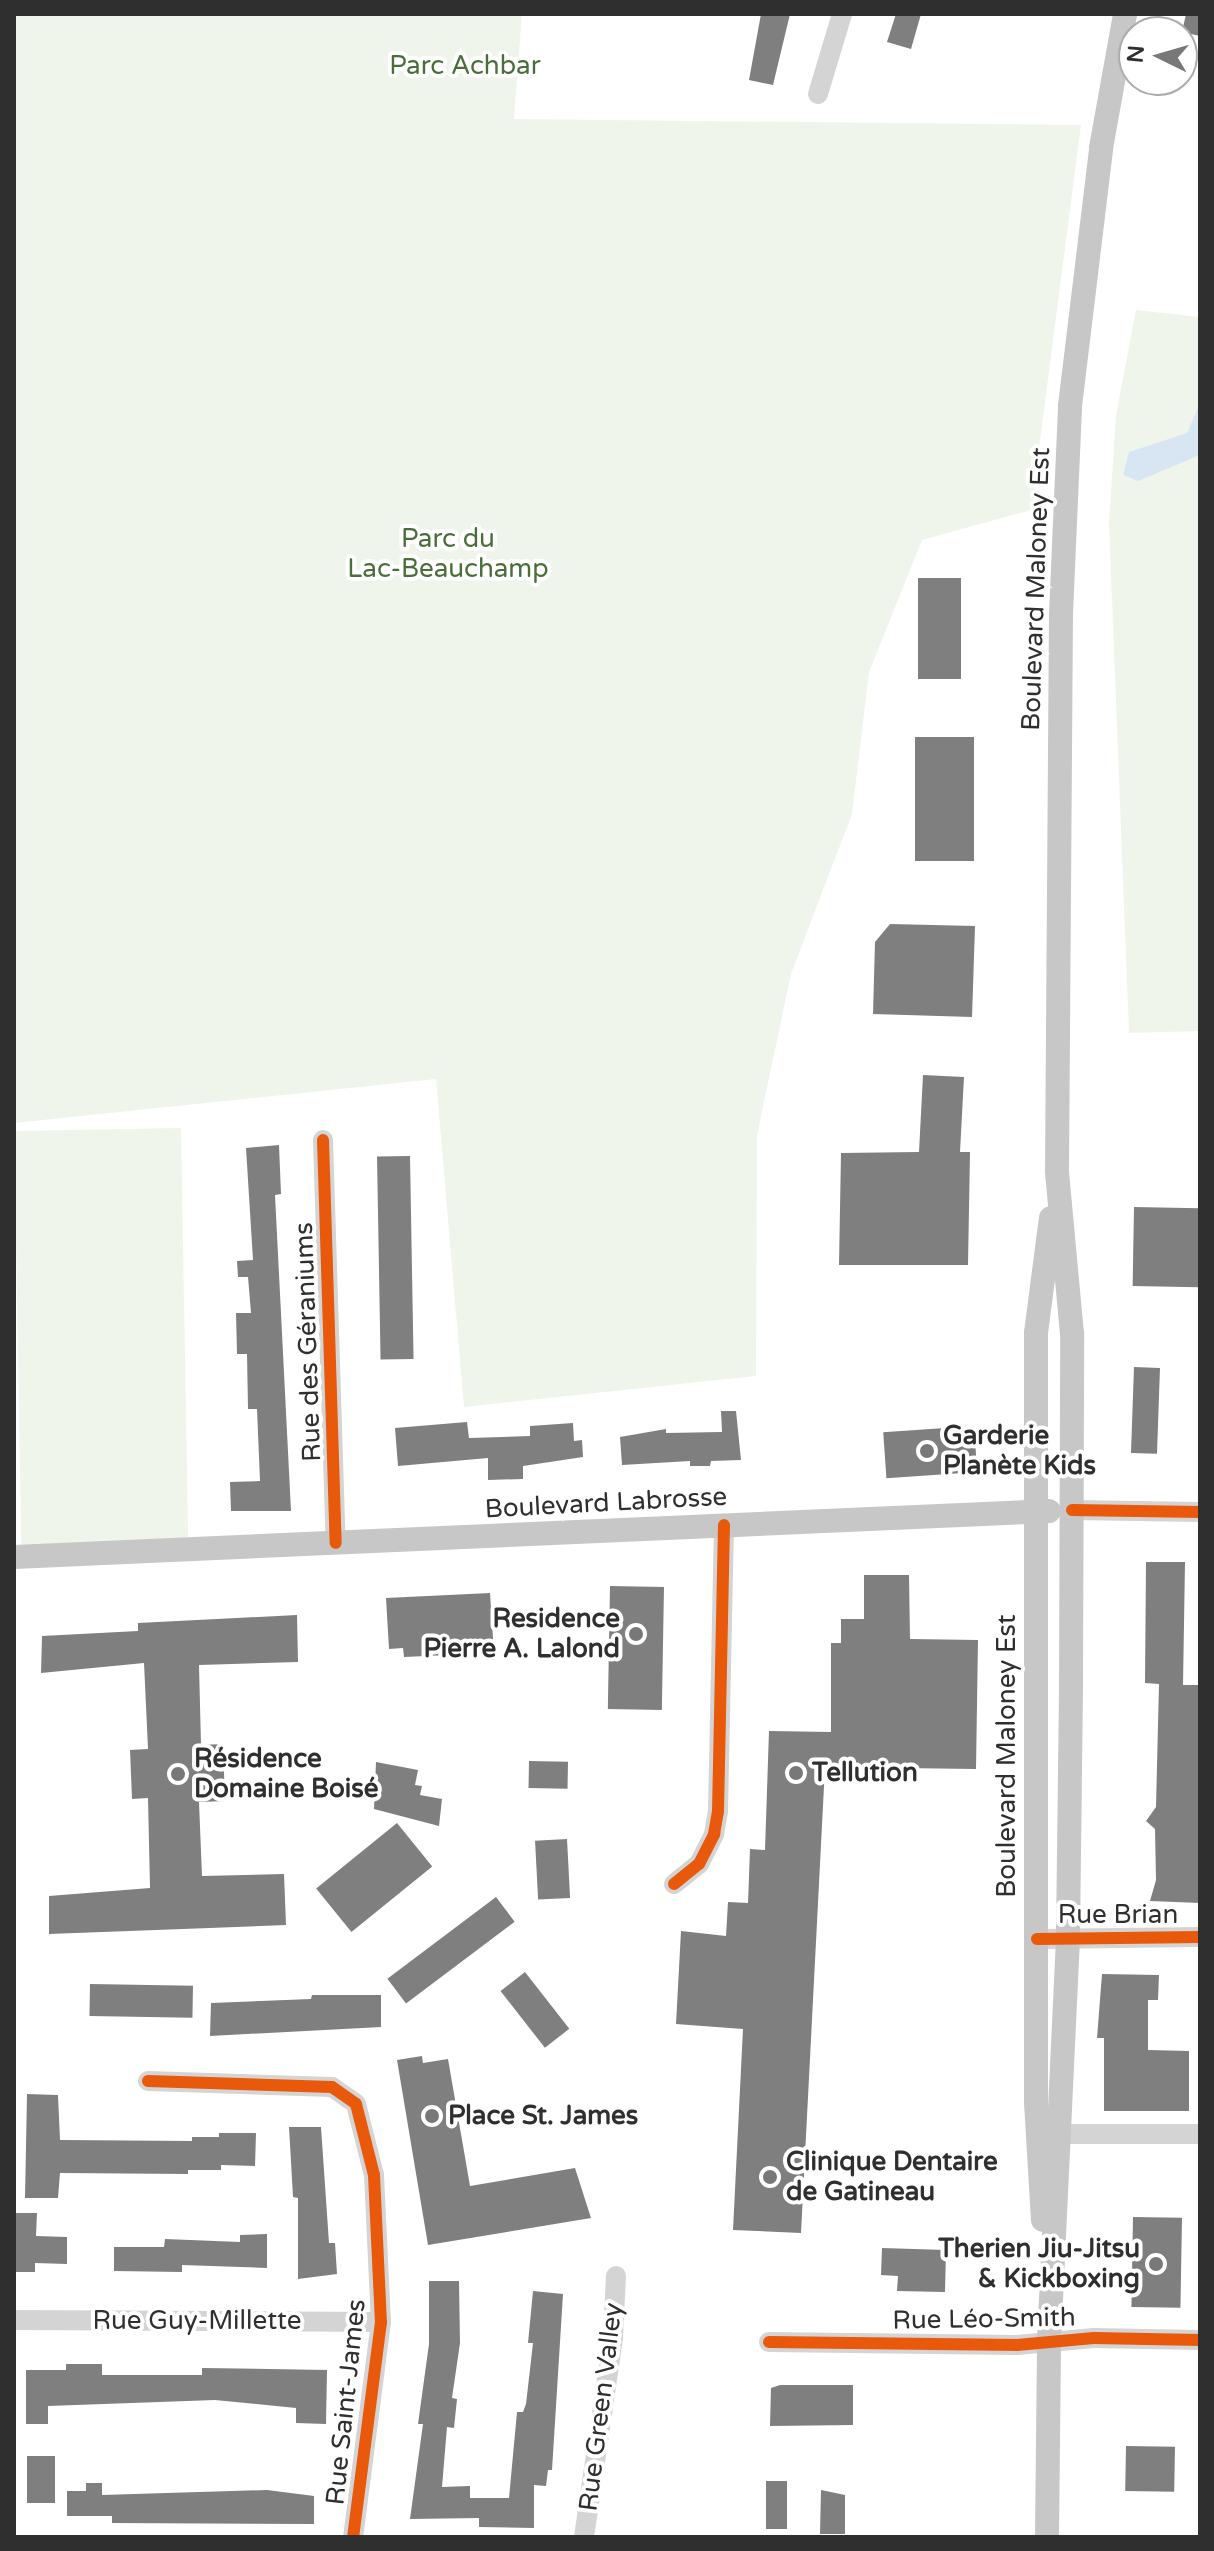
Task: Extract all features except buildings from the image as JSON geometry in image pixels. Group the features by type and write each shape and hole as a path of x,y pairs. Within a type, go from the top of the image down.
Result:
{"main road":[{"name":"Boulevard Maloney Est","path":"1050,2134 1068,1935 1072,1510 1072,1334 1057,1171 1061,614 1070,406 1099,162 1125,14"},
{"name":"Boulevard Maloney Est","path":"1047,2537 1050,2134 1037,1939 1036,1333 1057,1171"},
{"name":"Boulevard Labrosse","path":"14,1557 1072,1510"}],"street":[{"path":"818,94 842,14"},
{"name":"Rue des Géraniums","path":"323,1140 336,1543"},
{"name":"Boulevard Labrosse","path":"1072,1510 1200,1512"},
{"path":"674,1884 699,1864 714,1834 718,1811 724,1525"},
{"name":"Rue Brian","path":"1037,1939 1068,1935 1200,1937"},
{"name":"Rue Saint-James","path":"148,2081 332,2087 356,2104 374,2175 381,2322 353,2537"},
{"path":"1050,2134 1200,2134"},
{"name":"Rue Green Valley","path":"584,2537 613,2337 616,2276"},
{"name":"Rue Guy-Millette","path":"14,2320 381,2322"},
{"name":"Rue Léo-Smith","path":"769,2342 1200,2340"}],"green space":[{"name":"Parc du Lac-Beauchamp","path":"14,14 522,14 514,119 1081,125 1031,510 922,540 869,672 852,814 791,974 757,1135 756,1376 464,1407 436,1079 14,1123"},
{"path":"1136,310 1200,317 1200,1031 1129,1033 1109,524 1116,415"},
{"path":"181,1128 188,1549 21,1552 14,1131"}],"water":[{"path":"1200,403 1200,455 1138,481 1123,475 1129,452 1187,433"}],"cycle path":[{"path":"323,1140 336,1543"},
{"path":"1072,1510 1200,1512"},
{"path":"674,1884 699,1864 714,1834 718,1811 724,1525"},
{"path":"1037,1939 1200,1937"},
{"path":"148,2081 332,2087 356,2104 374,2175 381,2322 353,2537"},
{"path":"769,2342 1017,2345 1094,2338 1200,2340"}],"place":[{"name":"Garderie Planète Kids","path":"927,1451"},
{"name":"Residence Pierre A. Lalond","path":"636,1634"},
{"name":"Tellution","path":"796,1773"},
{"name":"Résidence Domaine Boisé","path":"178,1774"},
{"name":"Place St. James","path":"432,2116"},
{"name":"Clinique Dentaire de Gatineau","path":"770,2177"},
{"name":"Therien Jiu-Jitsu & Kickboxing","path":"1156,2264"}],"park label":[{"name":"Parc Achbar","path":"465,66"}]}
